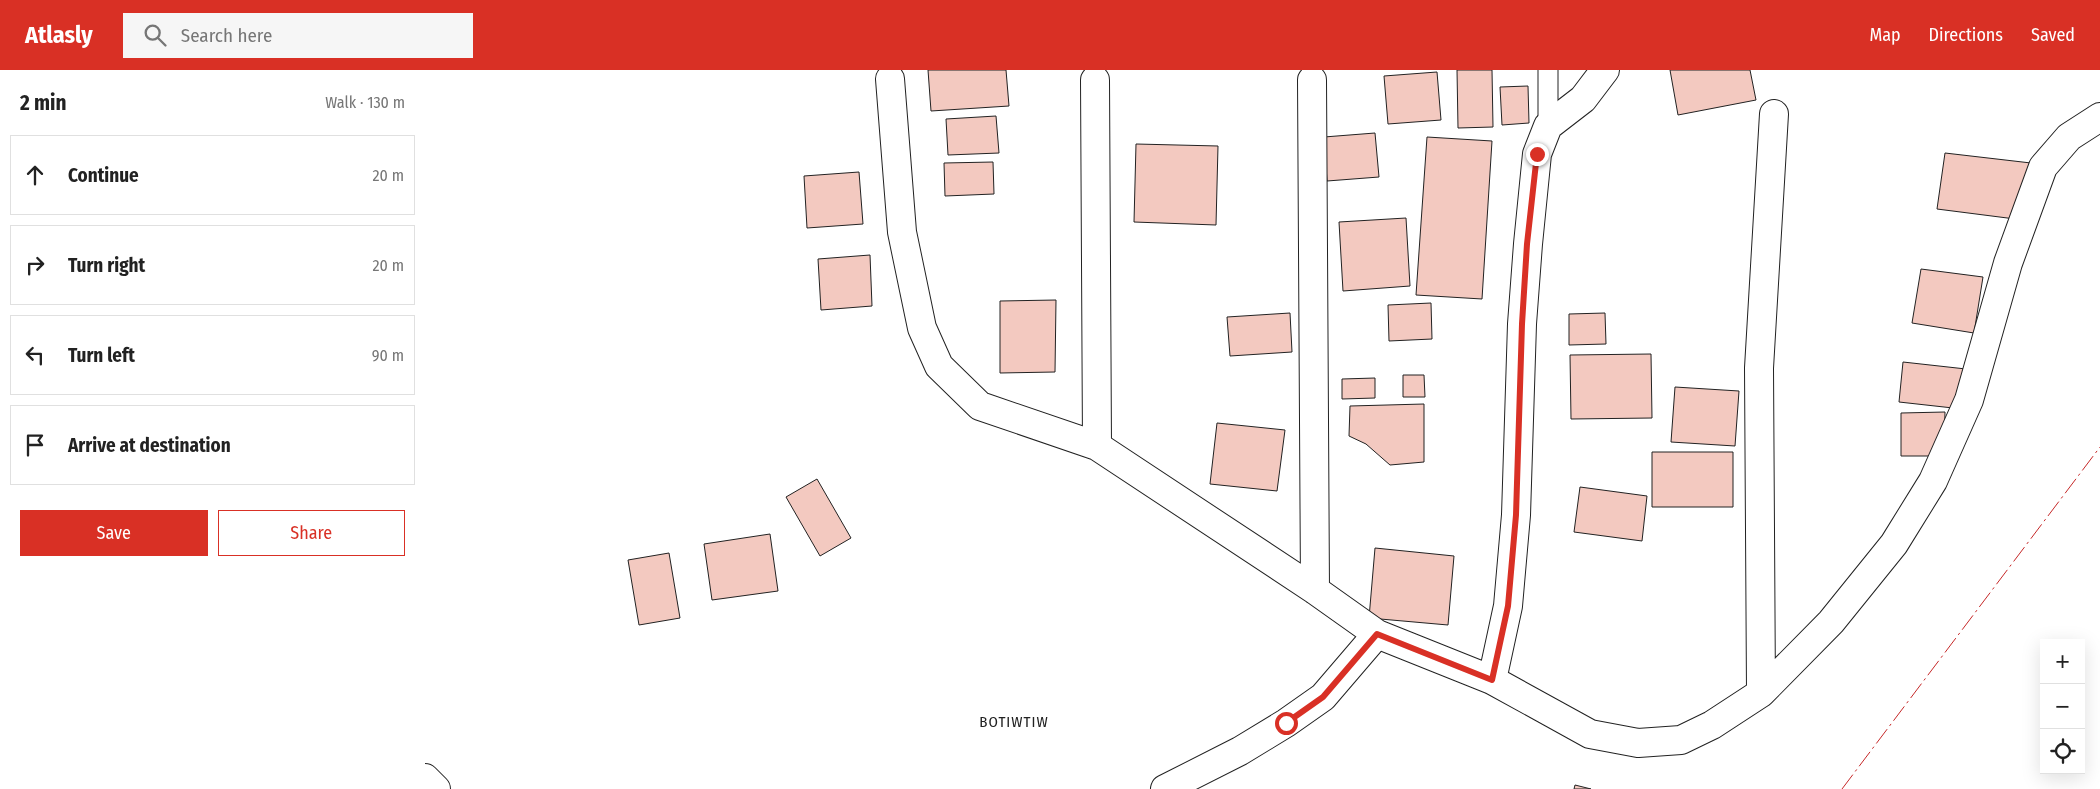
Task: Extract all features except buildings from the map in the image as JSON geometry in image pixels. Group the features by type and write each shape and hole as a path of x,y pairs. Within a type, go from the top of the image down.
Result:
{"street":[{"path":"1492,680 1508,606 1516,515 1522,324 1527,244 1537,154 1548,126 1583,99 1605,70"},
{"path":"890,79 902,232 922,328 939,366 981,406 1097,446 1315,590 1377,634 1492,680 1590,734 1638,743 1681,740 1712,725 1761,693 1831,622 1894,544 1933,481 1969,400 2008,264 2043,166 2069,137 2100,117"},
{"path":"1095,80 1097,446"},
{"path":"1312,80 1315,590"},
{"path":"1761,693 1759,368 1774,114"},
{"path":"1165,789 1240,751 1286,723 1323,697 1377,634"},
{"path":"425,778 436,789"}],"lane":[{"path":"1547,70 1548,126"}],"power":[{"path":"1842,789 2100,447"}],"district":[{"name":"BOTIWTIW","path":"1014,722"}],"route":[{"path":"1286,723 1323,697 1377,634 1492,680 1508,606 1516,515 1522,324 1527,244 1537,154"}]}
